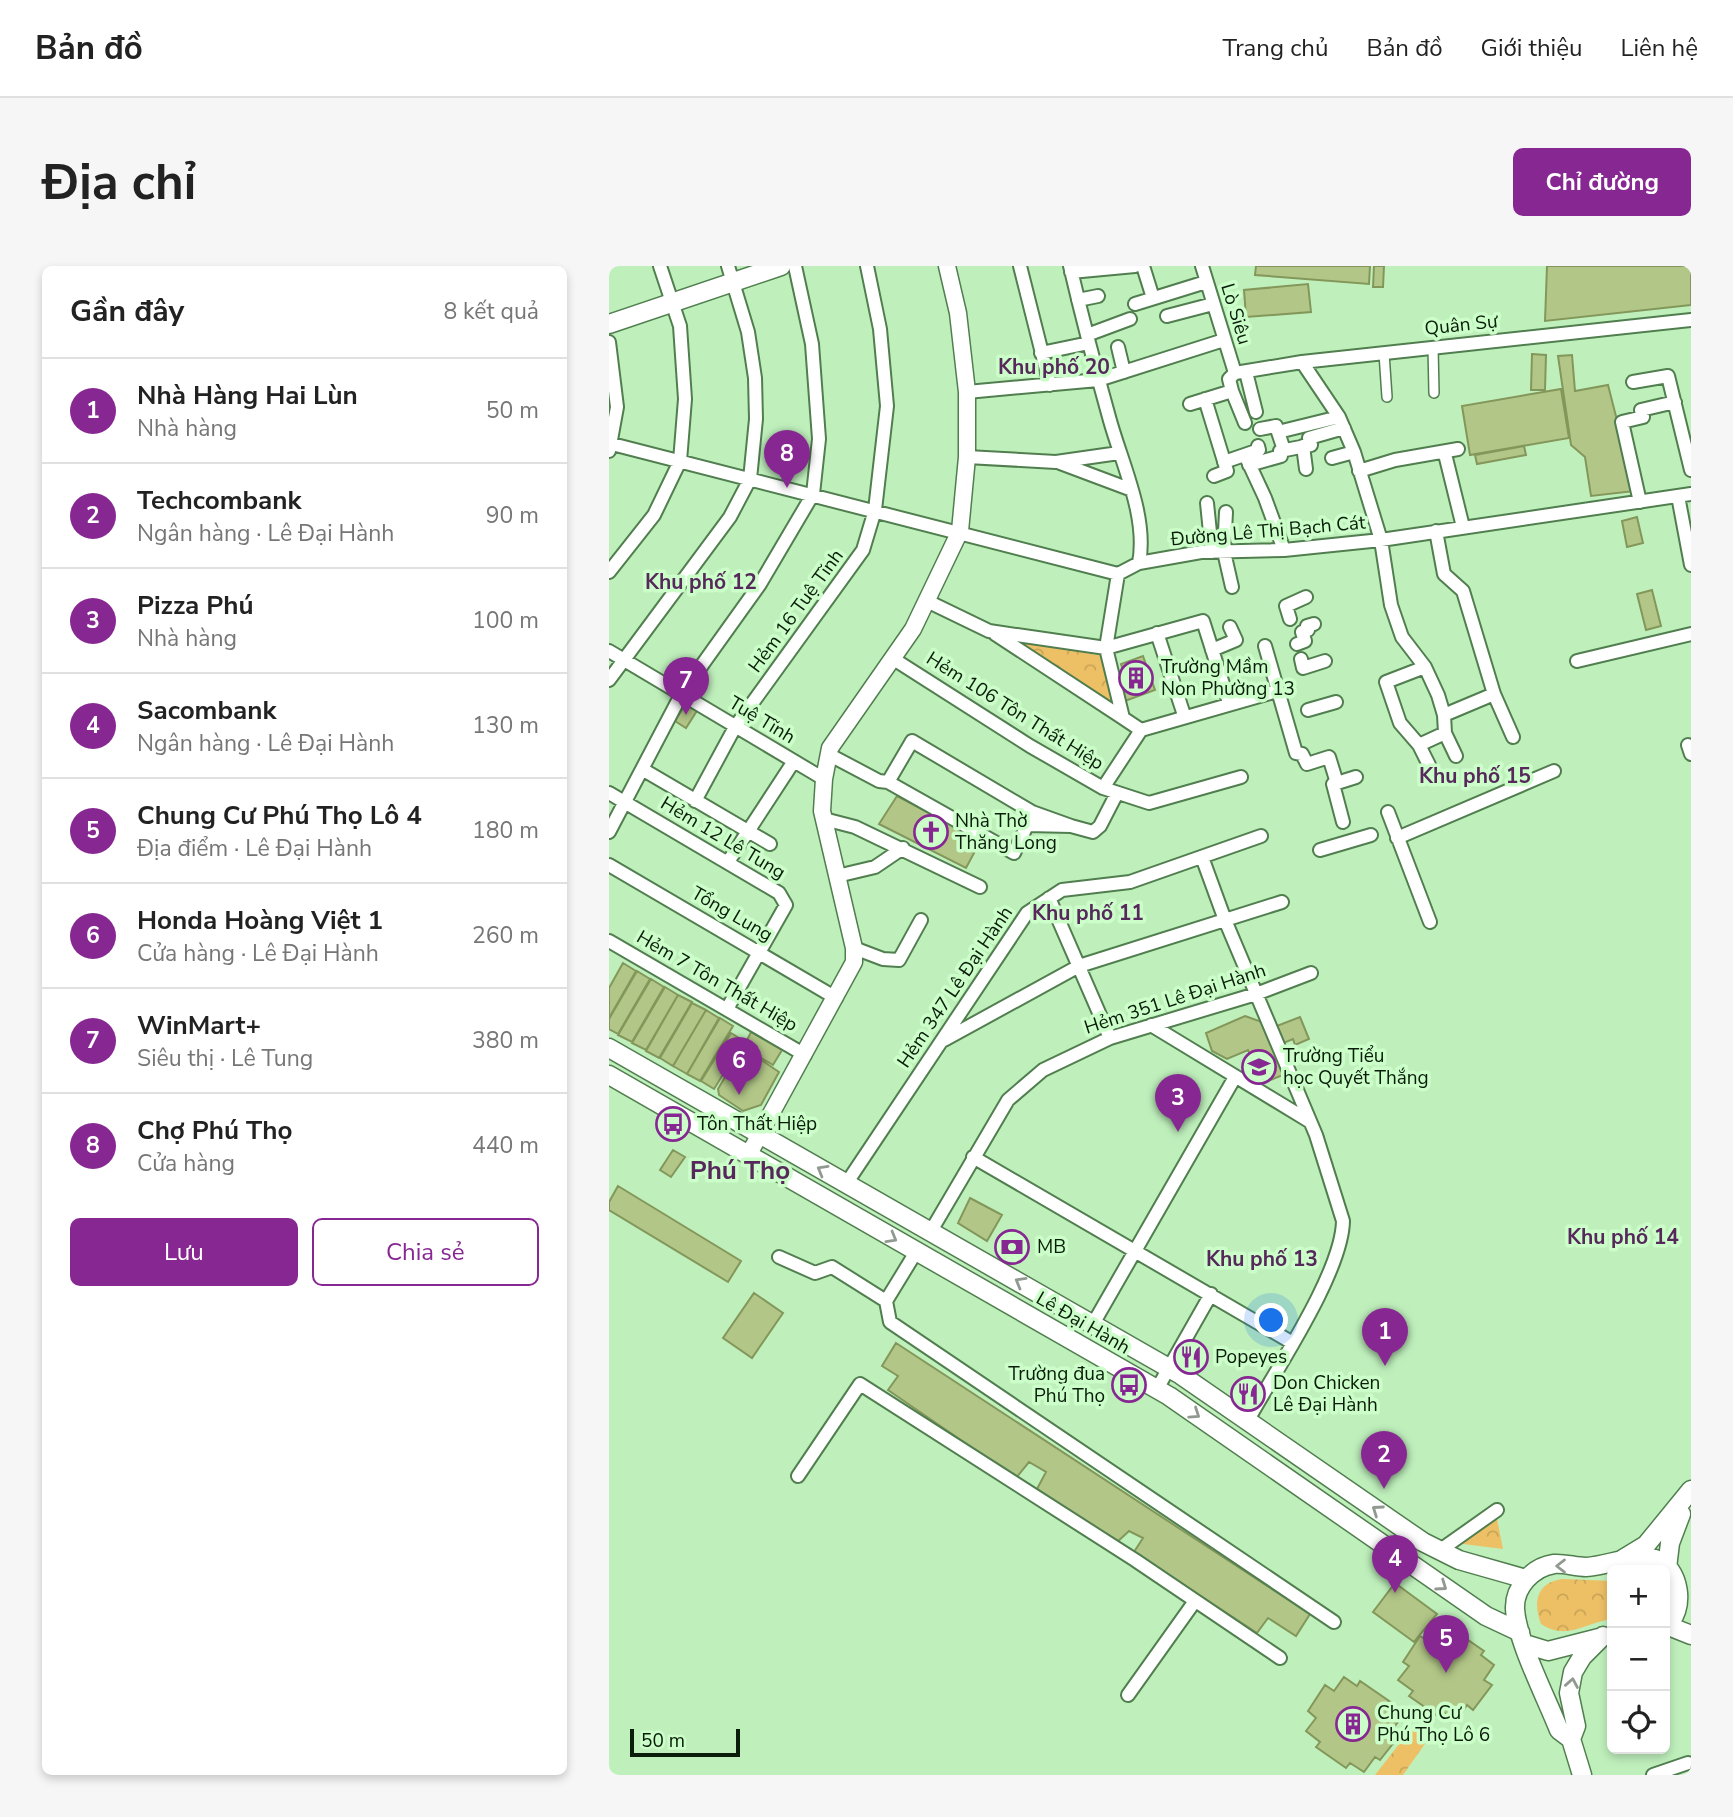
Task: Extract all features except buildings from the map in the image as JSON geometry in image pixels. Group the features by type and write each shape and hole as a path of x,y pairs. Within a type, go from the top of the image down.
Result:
{"main road":[{"path":"609,324 674,303 731,274 781,266"},
{"name":"Lê Đại Hành","path":"609,1048 1169,1368 1439,1550 1485,1569 1526,1579"},
{"name":"Lê Đại Hành","path":"609,1075 1157,1389 1486,1616 1523,1638 1548,1651 1607,1635"},
{"path":"916,1252 931,1231"},
{"path":"1571,1739 1559,1730 1523,1638 1514,1605 1526,1579 1552,1564 1600,1566 1623,1559 1646,1545 1690,1491"},
{"path":"1667,1565 1670,1543 1690,1491"},
{"path":"1623,1559 1655,1559 1664,1565"},
{"path":"1670,1572 1684,1594 1670,1619"},
{"path":"1670,1627 1691,1636"},
{"path":"1577,1773 1571,1739 1576,1726 1569,1693 1573,1672 1582,1657 1607,1636"}],"street":[{"path":"609,572 654,515 680,461 685,399 680,326 660,266"},
{"path":"609,832 682,693 760,584 813,494 819,439 811,344 795,266"},
{"name":"Hẻm 16 Tuệ Tĩnh","path":"695,801 735,727 863,550 875,510 887,406 880,329 867,266"},
{"path":"749,1154 852,969 854,948 824,819 824,779 828,754 927,601 960,531 967,457 967,391 958,313 947,266"},
{"path":"1020,266 1050,385"},
{"path":"1135,266 1112,271 1071,269 1098,380 1132,490 1142,548 1139,563"},
{"path":"1143,266 1153,299"},
{"name":"Lò Siêu","path":"1202,266 1224,340 1256,412"},
{"path":"609,680 623,657 730,517 750,479 756,419 755,378 748,332 731,274"},
{"path":"1135,304 1206,282"},
{"path":"1078,300 1098,296"},
{"path":"1167,316 1213,304"},
{"path":"1041,353 1088,339 1129,320"},
{"name":"Quân Sự","path":"1240,372 1302,362 1691,320"},
{"path":"967,391 1098,380 1224,340"},
{"path":"609,342 617,407 610,448 680,461 960,531 1118,574 1105,648 1123,718"},
{"path":"1118,347 1130,370"},
{"path":"1433,348 1434,393"},
{"path":"1384,353 1387,397"},
{"path":"1302,362 1341,423 1354,452 1381,540 1395,616 1402,637 1425,667 1444,715 1445,733 1456,756"},
{"path":"1240,372 1229,379 1245,423"},
{"path":"1633,382 1668,376 1691,470"},
{"path":"1190,404 1232,391"},
{"path":"1205,399 1227,471 1214,476"},
{"path":"1640,502 1622,422 1643,417 1641,410 1675,402"},
{"path":"1278,432 1341,423"},
{"path":"1224,462 1282,456 1280,451 1311,445 1309,438 1341,423"},
{"path":"1260,429 1276,426 1285,450"},
{"path":"1247,460 1259,450 1258,446"},
{"path":"1303,446 1306,469"},
{"path":"1359,471 1395,460 1445,454 1458,449"},
{"path":"1332,458 1354,452"},
{"path":"967,457 1056,462 1119,453"},
{"path":"1445,454 1463,527"},
{"path":"1247,460 1284,550"},
{"path":"1056,462 1132,490"},
{"path":"1684,495 1691,565"},
{"name":"Đường Lê Thị Bạch Cát","path":"1118,574 1139,563 1218,552 1284,550 1381,540 1684,495"},
{"path":"1207,503 1218,552 1232,587"},
{"path":"1218,552 1226,512"},
{"path":"1436,531 1444,574 1463,591 1493,694 1513,737"},
{"path":"1290,619 1286,606 1299,603 1298,600 1307,597"},
{"path":"927,601 989,631 1141,730"},
{"path":"989,631 1105,648 1203,621 1229,703"},
{"path":"1297,644 1305,641 1302,632 1314,624"},
{"path":"1212,650 1236,640 1230,627"},
{"path":"1157,634 1184,715"},
{"path":"1577,661 1690,634"},
{"path":"1265,646 1296,753 1303,754 1307,764 1329,757 1337,783"},
{"name":"Tuệ Tĩnh","path":"609,651 824,779"},
{"name":"Hẻm 106 Tôn Thất Hiệp","path":"892,658 1030,746 1103,788 1117,793 1149,803 1241,777"},
{"path":"1301,659 1303,668 1325,661"},
{"path":"1425,667 1386,682 1400,723 1419,745 1429,765"},
{"path":"1103,788 1141,730 1184,715 1277,691"},
{"path":"1444,715 1493,694"},
{"path":"1308,710 1336,702"},
{"path":"1419,745 1445,733"},
{"path":"888,782 912,741 1030,819 1093,832 1100,826 1117,793"},
{"path":"828,754 879,781 888,782 1013,853 1030,819"},
{"path":"728,862 794,761"},
{"path":"642,769 770,844"},
{"path":"1397,838 1555,771"},
{"path":"1343,822 1333,784 1356,777"},
{"name":"Hẻm 12 Lê Tung","path":"609,793 779,893 786,905 759,952"},
{"path":"1388,811 1430,922"},
{"path":"824,819 855,827 980,887"},
{"path":"1320,850 1371,835"},
{"name":"Hẻm 347 Lê Đại Hành","path":"846,1184 1027,913 1062,890 1130,881 1261,836"},
{"path":"837,876 875,867 903,848"},
{"path":"1202,857 1339,1200 1343,1234 1334,1264 1248,1420"},
{"name":"Tổng Lung","path":"609,865 836,998"},
{"path":"1049,898 1109,1038"},
{"path":"941,1042 1079,966 1282,902"},
{"path":"854,948 883,959 899,960 921,920"},
{"name":"Hẻm 7 Tôn Thất Hiệp","path":"609,941 804,1055"},
{"path":"727,1009 759,952"},
{"name":"Hẻm 351 Lê Đại Hành","path":"931,1231 1008,1100 1025,1083 1063,1058 1109,1038 1256,994 1311,973"},
{"path":"1151,1025 1308,1121"},
{"path":"1093,1324 1235,1077"},
{"path":"974,1157 1291,1342"},
{"path":"916,1252 886,1301 890,1322 1334,1622"},
{"path":"779,1257 815,1273 831,1267 886,1301"},
{"path":"1157,1389 1211,1294"},
{"path":"798,1476 860,1384 1280,1658"},
{"path":"1439,1550 1497,1510"},
{"path":"1128,1695 1195,1601"},
{"path":"1653,1775 1688,1763"}],"green space":[{"path":"1008,639 1103,656 1116,708"},
{"path":"1491,1518 1497,1519 1503,1549 1455,1543"},
{"path":"1555,1581 1607,1581 1607,1620 1567,1631 1550,1629 1541,1624 1537,1600 1543,1588"},
{"path":"1414,1725 1429,1738 1403,1775 1375,1775"}],"place":[{"name":"Chợ Phú Thọ","path":"787,488"},
{"name":"Trường Mầm Non Phường 13","path":"1136,678"},
{"name":"WinMart+","path":"686,715"},
{"name":"Nhà Thờ Thăng Long","path":"931,832"},
{"name":"Trường Tiểu học Quyết Thắng","path":"1259,1067"},
{"name":"Honda Hoàng Việt 1","path":"739,1095"},
{"name":"Tôn Thất Hiệp","path":"673,1124"},
{"name":"Pizza Phú","path":"1178,1132"},
{"name":"MB","path":"1012,1247"},
{"name":"Popeyes","path":"1191,1357"},
{"name":"Nhà Hàng Hai Lùn","path":"1385,1366"},
{"name":"Trường đua Phú Thọ","path":"1129,1385"},
{"name":"Don Chicken Lê Đại Hành","path":"1248,1394"},
{"name":"Techcombank","path":"1384,1489"},
{"name":"Sacombank","path":"1395,1593"},
{"name":"Chung Cư Phú Thọ Lô 4","path":"1446,1673"},
{"name":"Chung Cư Phú Thọ Lô 6","path":"1353,1724"}],"district":[{"name":"Khu phố 20","path":"1054,367"},
{"name":"Khu phố 12","path":"701,582"},
{"name":"Khu phố 15","path":"1475,776"},
{"name":"Khu phố 11","path":"1088,913"},
{"name":"Phú Thọ","path":"740,1170"},
{"name":"Khu phố 14","path":"1623,1237"},
{"name":"Khu phố 13","path":"1262,1259"}]}
